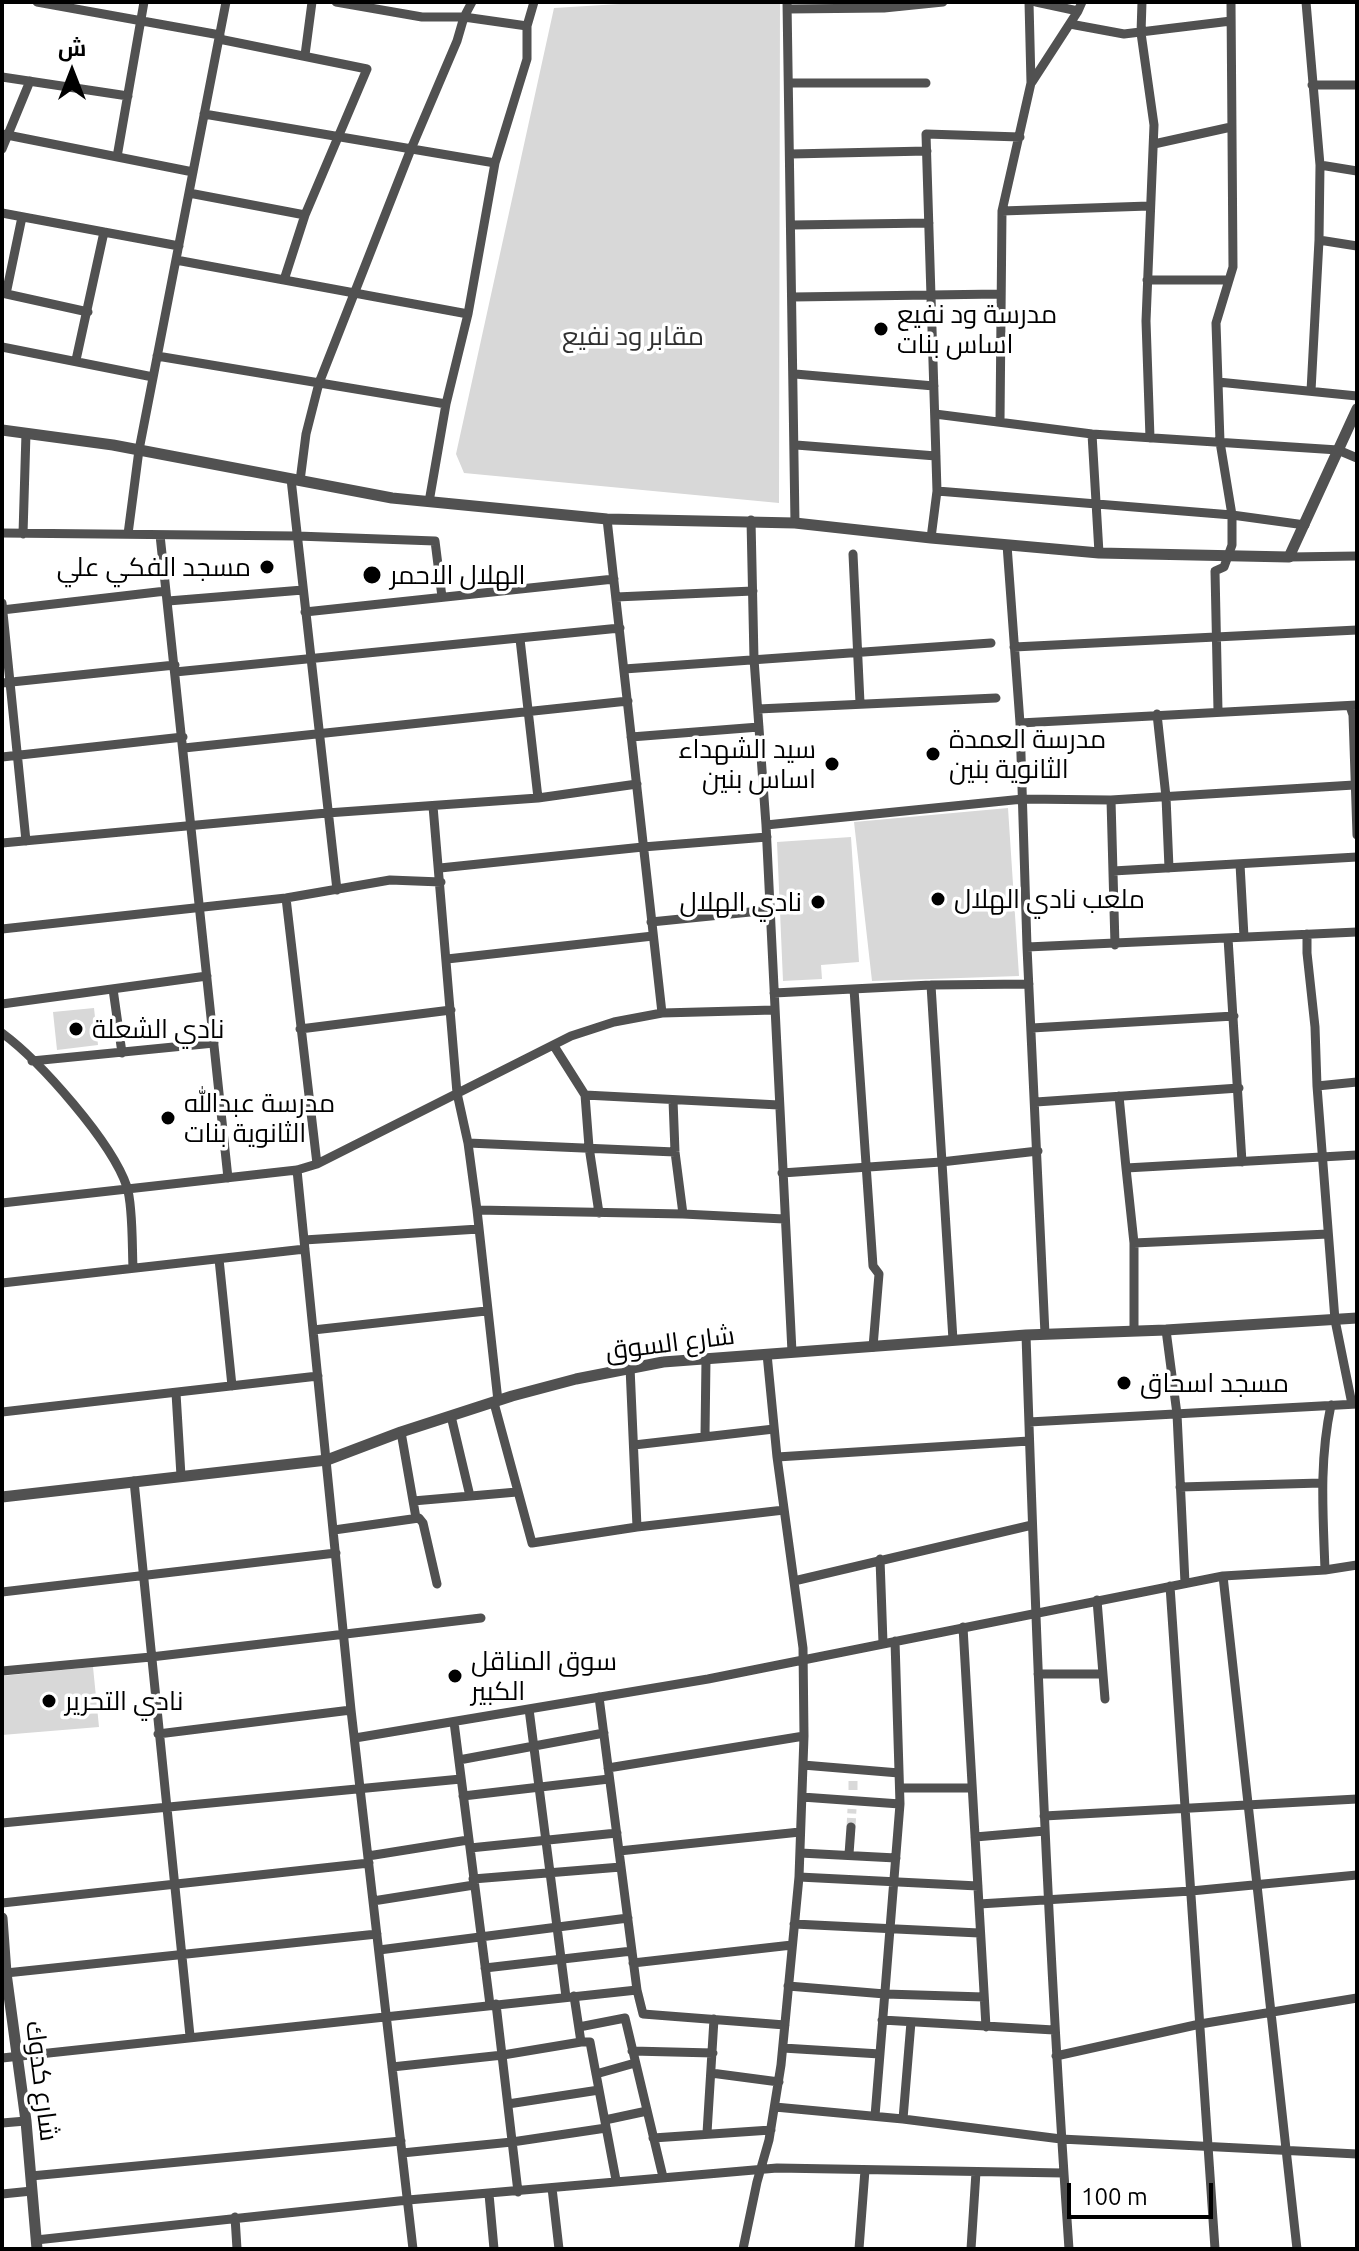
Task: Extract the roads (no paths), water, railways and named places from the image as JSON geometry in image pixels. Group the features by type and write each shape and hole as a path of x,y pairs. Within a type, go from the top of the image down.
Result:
{"street":[{"path":"37,2 70,5 367,69 305,215 284,280"},
{"path":"117,157 144,2"},
{"path":"128,534 139,450 226,2"},
{"path":"305,55 312,2"},
{"path":"336,2 422,17 464,17 527,26"},
{"path":"337,890 297,536 296,480 319,383 472,2"},
{"path":"429,502 495,163 527,59 527,26 534,2"},
{"path":"795,523 787,5 943,2"},
{"path":"1000,422 1002,211 1031,83 1029,2"},
{"path":"1031,83 1080,6 1036,2"},
{"path":"1142,2 1141,33 1154,125 1147,280 1150,438"},
{"path":"1218,711 1215,571 1224,567 1232,545 1232,515 1220,442 1216,323 1233,267 1231,2"},
{"path":"1306,2 1320,165 1311,391"},
{"path":"1070,24 1124,34 1231,21"},
{"path":"2,77 128,96"},
{"path":"2,149 4,134 30,81"},
{"path":"789,83 926,83"},
{"path":"1312,85 1357,85"},
{"path":"204,114 495,163"},
{"path":"1154,144 1231,127"},
{"path":"4,134 193,172"},
{"path":"931,538 937,491 926,134 1020,137"},
{"path":"791,154 927,151"},
{"path":"1320,165 1357,171"},
{"path":"189,193 305,215"},
{"path":"1002,211 1149,206"},
{"path":"2,213 179,246"},
{"path":"22,217 4,294 88,312"},
{"path":"792,225 929,223"},
{"path":"76,360 104,232"},
{"path":"1319,240 1357,246"},
{"path":"176,260 468,314"},
{"path":"1147,280 1229,280"},
{"path":"793,297 999,294"},
{"path":"2,347 153,377"},
{"path":"157,356 446,404"},
{"path":"795,374 934,386"},
{"path":"1218,382 1357,396"},
{"path":"1289,557 1357,409"},
{"path":"935,414 1092,434 1338,450 1357,458"},
{"path":"2,430 139,450 429,502 607,519 795,523 1099,553 1227,557 1357,556"},
{"path":"23,534 26,433"},
{"path":"1092,434 1099,553"},
{"path":"796,445 936,456"},
{"path":"937,491 1232,515 1305,525"},
{"path":"607,519 662,1013"},
{"path":"751,520 754,659 767,837 792,1352"},
{"path":"2,533 297,536 435,541 442,597"},
{"path":"160,535 228,1178"},
{"path":"1007,545 1020,723 1045,1334"},
{"path":"853,554 860,703"},
{"path":"305,612 614,579"},
{"path":"2,610 167,596 303,590"},
{"path":"616,597 753,591"},
{"path":"2,603 6,683 18,755 26,841"},
{"path":"6,683 620,628"},
{"path":"1014,647 1357,630"},
{"path":"520,639 538,798"},
{"path":"624,669 991,643"},
{"path":"758,709 996,698"},
{"path":"2,757 318,733 628,701"},
{"path":"1020,723 1354,705 1357,835"},
{"path":"1157,714 1166,797 1169,868"},
{"path":"631,737 759,727"},
{"path":"2,843 327,813 538,798 637,784"},
{"path":"766,825 1023,799 1111,800 1354,785"},
{"path":"1111,800 1115,945"},
{"path":"433,806 457,1093 468,1143 477,1210 496,1402 532,1543 784,1510"},
{"path":"440,868 767,837"},
{"path":"1113,871 1357,857"},
{"path":"1240,864 1244,937"},
{"path":"2,929 286,898 390,880 441,882"},
{"path":"286,898 317,1164"},
{"path":"651,922 770,910"},
{"path":"1027,947 1357,932"},
{"path":"1029,1422 1354,1404 1335,1320 1307,934"},
{"path":"447,959 653,936"},
{"path":"1228,938 1242,1162"},
{"path":"2,1004 207,976"},
{"path":"774,993 931,985 1029,984"},
{"path":"931,985 953,1340"},
{"path":"113,989 122,1053"},
{"path":"854,989 864,1167 873,1266 879,1274 873,1347"},
{"path":"300,1029 451,1010"},
{"path":"2,1203 297,1170 317,1164 571,1036 614,1022 662,1013 774,1010"},
{"path":"1032,1028 1234,1016"},
{"path":"2,1033 62,1092 105,1147 127,1188 133,1268"},
{"path":"32,1061 214,1043"},
{"path":"554,1046 585,1095 599,1213"},
{"path":"1317,1086 1357,1082"},
{"path":"1036,1102 1239,1088"},
{"path":"585,1095 779,1105"},
{"path":"1119,1096 1134,1243 1134,1330"},
{"path":"673,1100 675,1152 683,1214"},
{"path":"468,1143 675,1152"},
{"path":"782,1173 941,1162 1038,1151"},
{"path":"1126,1168 1357,1155"},
{"path":"297,1170 351,1710 413,2249"},
{"path":"477,1210 784,1219"},
{"path":"2,1283 219,1259 304,1245 479,1229"},
{"path":"1134,1243 1328,1234"},
{"path":"219,1259 232,1386"},
{"path":"313,1330 486,1311"},
{"name":"شارع السوق","path":"2,1497 327,1460 401,1432 496,1402 630,1367 1026,1335 1357,1318"},
{"path":"1166,1330 1177,1414 1185,1583"},
{"path":"1026,1335 1054,2030 1069,2249"},
{"path":"743,2249 779,2082 799,1877 804,1736 804,1660 777,1457 767,1354"},
{"path":"705,1435 706,1359"},
{"path":"630,1367 637,1527"},
{"path":"2,1412 318,1376"},
{"path":"176,1393 181,1476"},
{"path":"1325,1570 1321,1483 1331,1405"},
{"path":"451,1416 470,1496"},
{"path":"634,1445 774,1429"},
{"path":"401,1432 416,1518"},
{"path":"777,1457 1029,1441"},
{"path":"134,1481 190,2036"},
{"path":"1180,1487 1321,1483"},
{"path":"413,1501 517,1492"},
{"path":"334,1530 416,1518 423,1523 437,1584"},
{"path":"794,1581 1032,1525"},
{"path":"2,1592 336,1553"},
{"path":"880,1559 883,1643"},
{"path":"355,1738 804,1660 1223,1576 1357,1565"},
{"path":"1223,1576 1297,2249"},
{"path":"1170,1586 1215,2249"},
{"path":"1097,1600 1105,1699"},
{"path":"2,1671 151,1657 481,1618"},
{"path":"963,1627 986,2027"},
{"path":"875,2116 900,1804 895,1641"},
{"path":"1038,1674 1103,1674"},
{"path":"599,1697 633,1963 643,2014 785,2025"},
{"path":"529,1709 561,1959 581,2042"},
{"path":"158,1734 351,1710"},
{"path":"454,1722 485,1968 503,2055 518,2192"},
{"path":"459,1760 604,1733"},
{"path":"608,1768 804,1736"},
{"path":"803,1765 853,1790 900,1804"},
{"path":"802,1797 853,1790 899,1773"},
{"path":"2,1823 461,1779"},
{"path":"463,1796 609,1779"},
{"path":"900,1788 972,1788"},
{"path":"1044,1816 1357,1799"},
{"path":"849,1854 851,1827"},
{"path":"975,1837 1045,1831"},
{"path":"619,1851 800,1832"},
{"path":"2,1903 175,1885 469,1844 617,1833"},
{"path":"800,1853 896,1858"},
{"path":"373,1901 474,1882 621,1867"},
{"path":"979,1904 1191,1891 1357,1875"},
{"path":"799,1877 978,1886"},
{"name":"شارع كدوك","path":"2,1918 37,2244"},
{"path":"379,1950 628,1918"},
{"path":"794,1924 979,1933"},
{"path":"6,1973 377,1934"},
{"path":"633,1963 792,1945"},
{"path":"485,1968 632,1951"},
{"path":"788,1986 885,1994 984,1997"},
{"path":"2,2058 637,1990"},
{"path":"1056,2056 1200,2024 1357,1998"},
{"path":"579,2027 625,2018 663,2177"},
{"path":"707,2133 714,2019"},
{"path":"882,2020 1054,2030"},
{"path":"903,2119 911,2022"},
{"path":"392,2067 590,2042 616,2180"},
{"path":"783,2048 880,2054"},
{"path":"632,2051 713,2053"},
{"path":"596,2074 635,2063"},
{"path":"711,2073 779,2082"},
{"path":"508,2104 599,2090"},
{"path":"775,2107 1061,2139 1357,2154"},
{"path":"402,2153 512,2142 606,2124 647,2111"},
{"path":"2,2123 26,2121"},
{"path":"653,2138 771,2130"},
{"path":"31,2176 401,2141"},
{"path":"37,2244 235,2217 518,2192 616,2180 760,2170 1063,2173"},
{"path":"859,2249 865,2170"},
{"path":"971,2249 976,2172"},
{"path":"552,2188 559,2249"},
{"path":"2,2194 32,2191"},
{"path":"489,2194 494,2249"},
{"path":"235,2217 237,2249"}],"tunnel":[{"path":"853,1779 853,1790"},
{"path":"851,1827 852,1809"}],"place":[{"name":"مدرسة ود نفيع اساس بنات","path":"881,329"},
{"name":"مسجد الفكي علي","path":"267,567"},
{"name":"الهلال الاحمر","path":"372,575"},
{"name":"مدرسة العمدة الثانوية بنين","path":"933,754"},
{"name":"سيد الشهداء اساس بنين","path":"832,764"},
{"name":"ملعب نادي الهلال","path":"938,899"},
{"name":"نادي الهلال","path":"818,902"},
{"name":"نادي الشعلة","path":"76,1029"},
{"name":"مدرسة عبدالله الثانوية بنات","path":"168,1118"},
{"name":"مسجد اسحاق","path":"1124,1383"},
{"name":"سوق المناقل الكبير","path":"455,1676"},
{"name":"نادي التحرير","path":"49,1701"}],"park label":[{"name":"مقابر ود نفيع","path":"633,336"}]}
